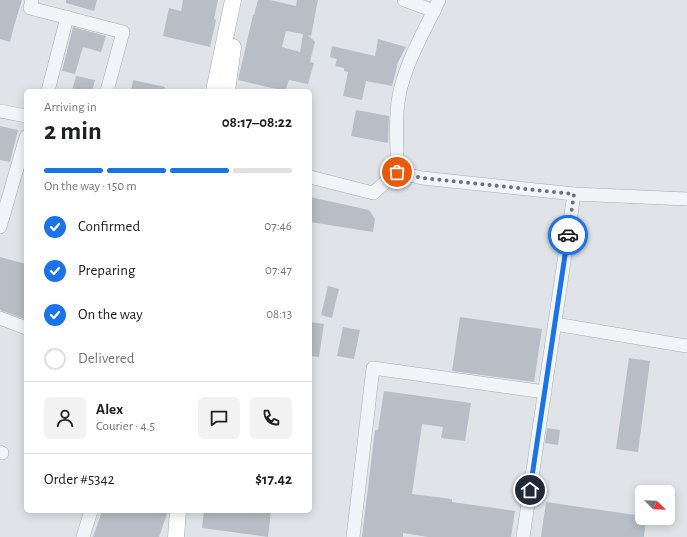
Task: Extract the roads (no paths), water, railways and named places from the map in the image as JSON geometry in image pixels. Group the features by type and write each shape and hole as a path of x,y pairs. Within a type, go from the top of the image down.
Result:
{"main road":[{"path":"221,84 233,0"},
{"path":"221,84 243,0"},
{"path":"176,537 178,513"},
{"path":"186,537 188,513"}],"street":[{"path":"32,0 30,8 123,32 108,89"},
{"path":"312,178 373,193 397,172 399,96 408,66 436,5 404,0"},
{"path":"49,89 67,17"},
{"path":"0,110 24,116"},
{"path":"0,227 24,144"},
{"path":"397,172 422,178 574,194 687,199"},
{"path":"523,537 574,194"},
{"path":"0,318 24,327"},
{"path":"555,324 687,346"},
{"path":"353,537 374,368 545,392"},
{"path":"83,537 90,513"}]}
